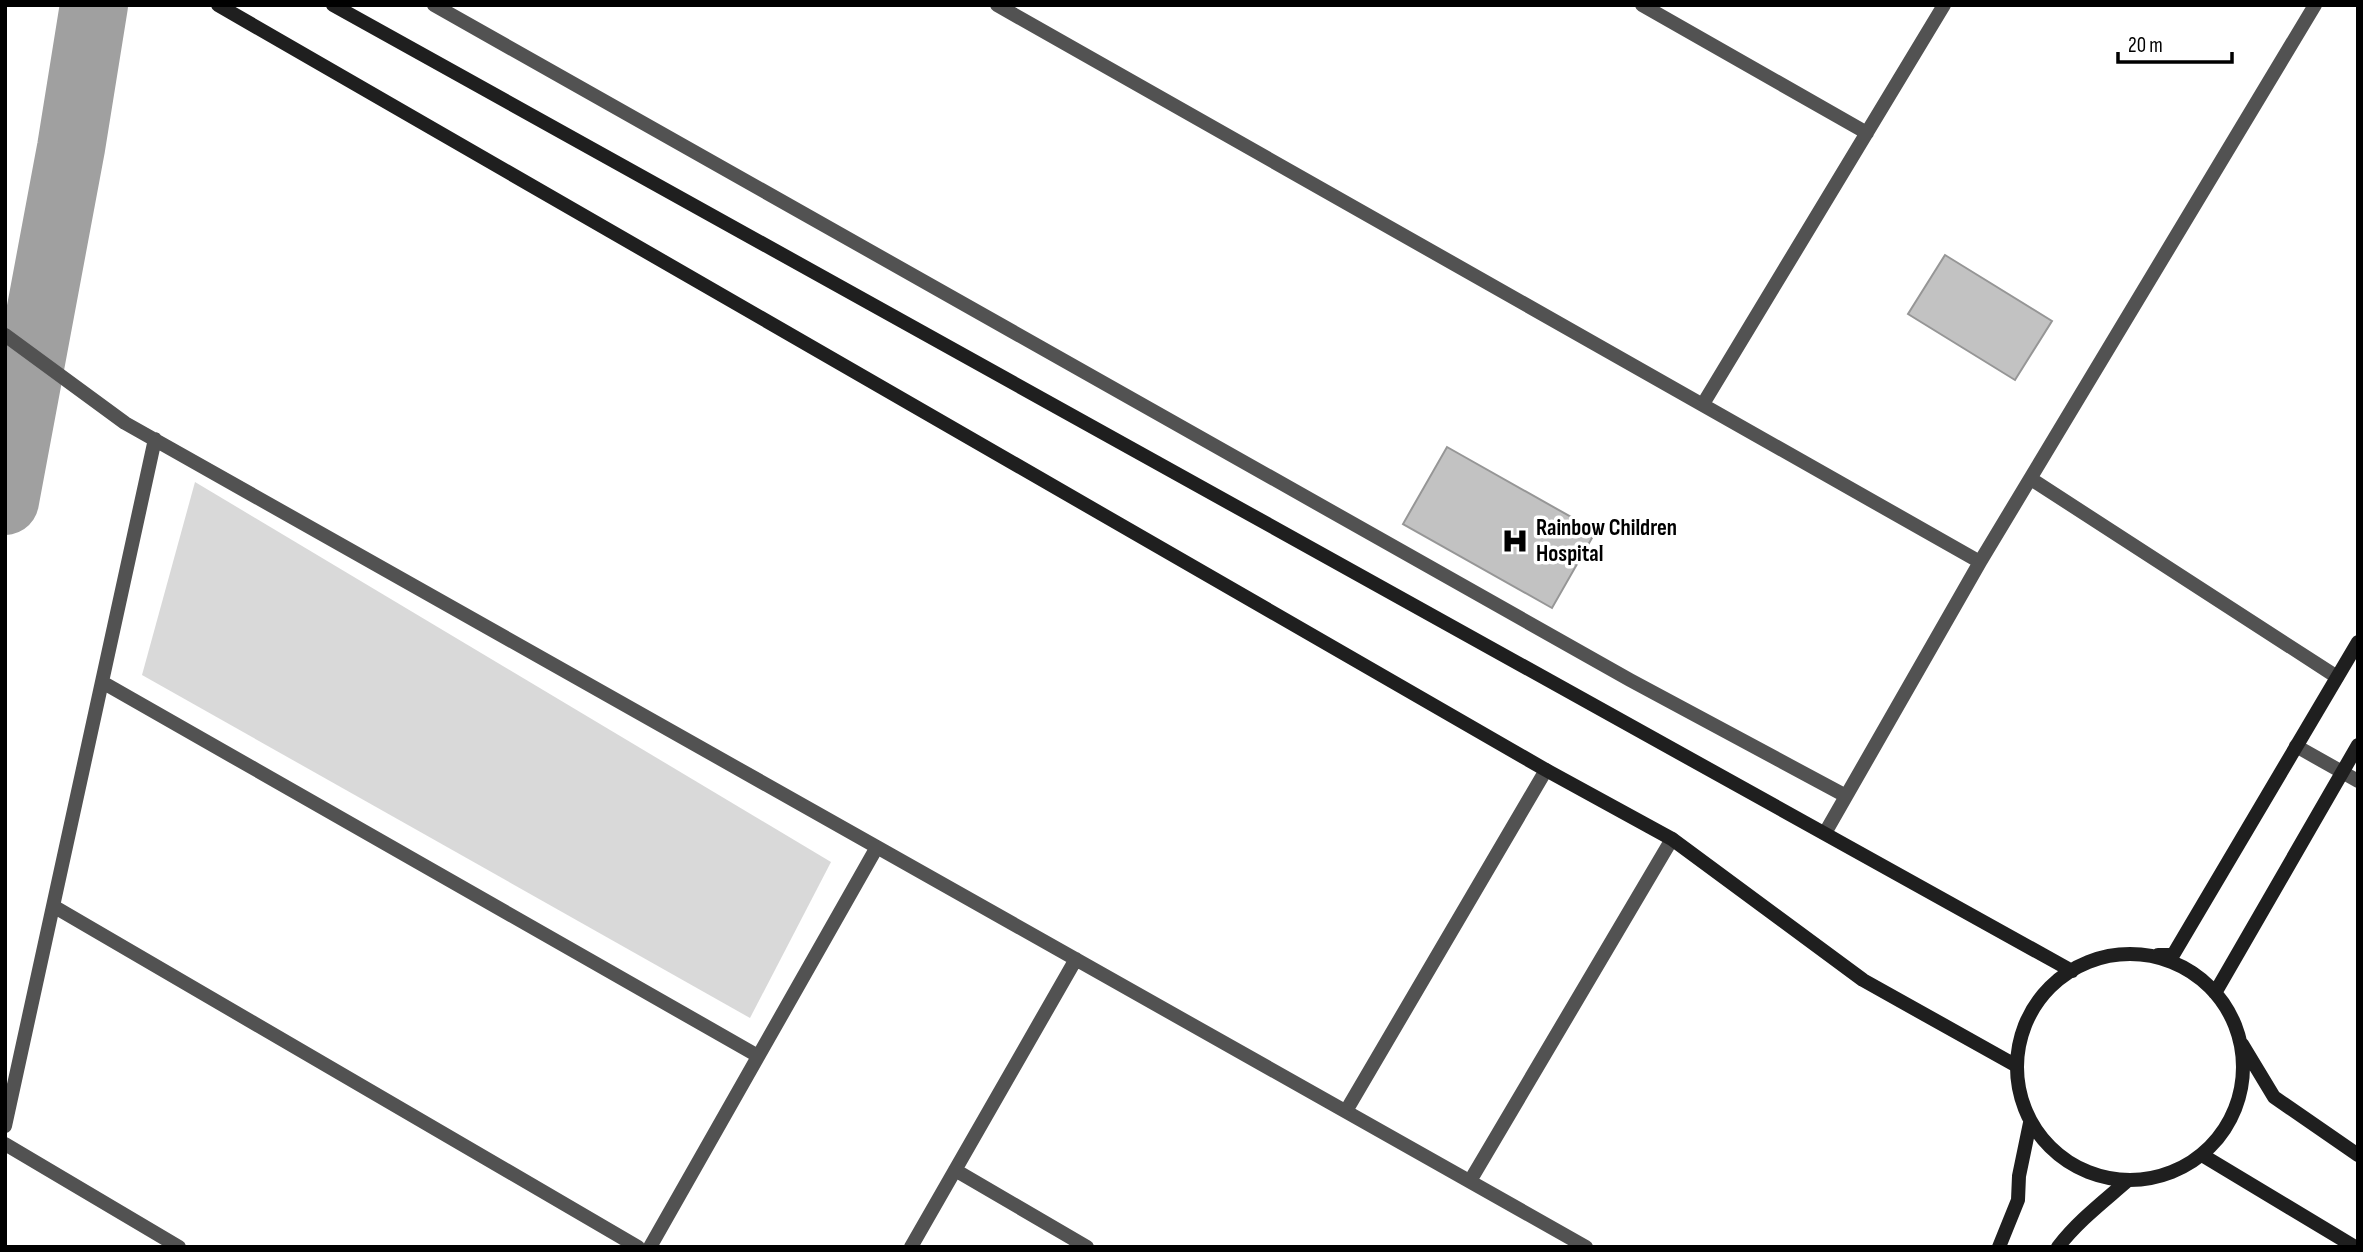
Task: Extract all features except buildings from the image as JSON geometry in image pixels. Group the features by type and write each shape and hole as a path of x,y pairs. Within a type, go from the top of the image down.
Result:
{"street":[{"path":"218,5 1546,770 1672,839 1863,980 2015,1065"},
{"path":"333,5 2072,971"},
{"path":"434,5 1630,680 1846,796"},
{"path":"998,5 1980,562"},
{"path":"1642,5 1867,133"},
{"path":"1703,404 1944,5"},
{"path":"1825,833 1980,562 2315,5"},
{"path":"5,335 125,423 1470,1181 1576,1244"},
{"path":"5,1126 155,439"},
{"path":"2031,479 2337,677"},
{"path":"2241,1043 2243,1083 2228,1125 2202,1155 2166,1175 2127,1181 2090,1174 2055,1154 2030,1123 2021,1104 2015,1065 2030,1010 2056,980 2091,960 2114,955 2173,955 2358,642"},
{"path":"102,682 758,1056"},
{"path":"2215,993 2358,745"},
{"path":"2296,747 2358,780"},
{"path":"1346,1111 1546,770"},
{"path":"1470,1181 1672,839"},
{"path":"650,1247 877,847"},
{"path":"53,906 638,1247"},
{"path":"2153,956 2195,974 2215,993 2223,1002 2241,1043 2274,1097 2358,1156"},
{"path":"911,1247 1076,959"},
{"path":"1999,1247 2018,1200 2019,1177 2030,1123"},
{"path":"5,1144 179,1247"},
{"path":"2202,1155 2355,1247"},
{"path":"955,1170 1087,1247"},
{"path":"2059,1247 2075,1225 2127,1181"}],"shaded area":[{"path":"195,482 831,862 750,1018 142,675"}],"waterway":[{"path":"5,501 71,148 94,5"}],"place":[{"name":"Rainbow Children Hospital","path":"1515,541"}]}
